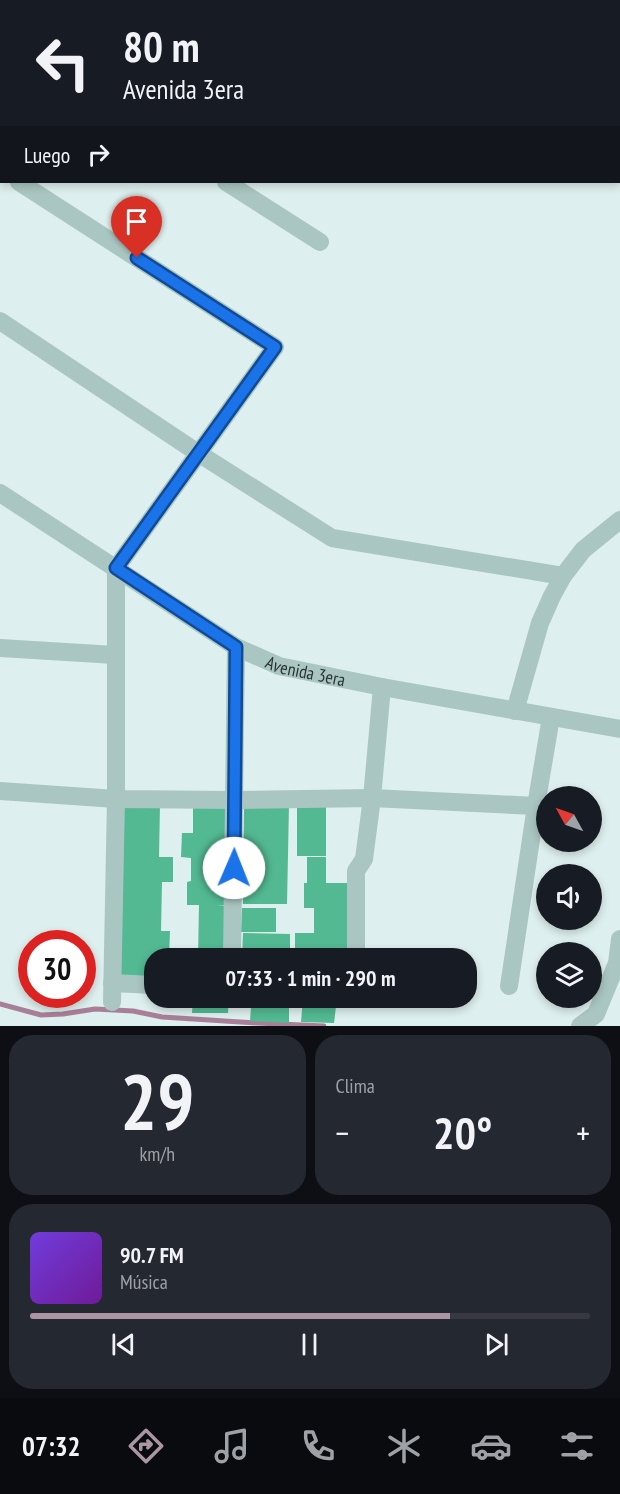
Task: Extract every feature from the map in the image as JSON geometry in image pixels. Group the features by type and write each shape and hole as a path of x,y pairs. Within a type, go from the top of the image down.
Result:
{"street":[{"path":"21,183 275,347 116,568 116,799 112,1002"},
{"path":"228,183 320,242"},
{"path":"0,321 198,453 332,538 563,576"},
{"name":"Avenida 3era","path":"0,493 236,647 279,666 382,687 620,729"},
{"path":"515,711 540,623 552,596 563,576 583,550 620,520"},
{"path":"232,948 236,647"},
{"path":"0,648 115,655"},
{"path":"356,948 356,871 364,859 382,687"},
{"path":"539,786 551,717"},
{"path":"0,791 116,799 372,798 536,806 509,986"},
{"path":"580,1026 596,1014 600,1006 617,963 620,939"},
{"path":"112,983 144,985"}],"building":[{"path":"121,803 160,804 159,857 173,857 173,882 162,882 161,931 170,931 169,948 144,948 144,981 119,980"},
{"path":"232,803 230,905 217,905 230,906 229,948 198,948 199,905 187,905 187,882 191,881 191,858 181,857 182,833 193,833 193,804"},
{"path":"289,804 287,904 243,904 244,805"},
{"path":"297,804 326,804 326,856 297,856"},
{"path":"307,857 326,857 326,883 353,883 350,948 295,948 295,933 314,933 314,908 304,908 304,883 307,883"},
{"path":"242,908 276,908 276,932 241,932"},
{"path":"243,933 290,934 290,948 242,948"},
{"path":"192,1008 228,1008 228,1013 192,1013"},
{"path":"251,1008 289,1008 289,1023 250,1021"},
{"path":"302,1008 336,1008 334,1023 301,1022"}],"waterway":[{"path":"0,1004 41,1015 95,1009 133,1011 162,1017 324,1026"}],"route":[{"path":"137,258 275,347 116,568 236,647 234,868"}]}
